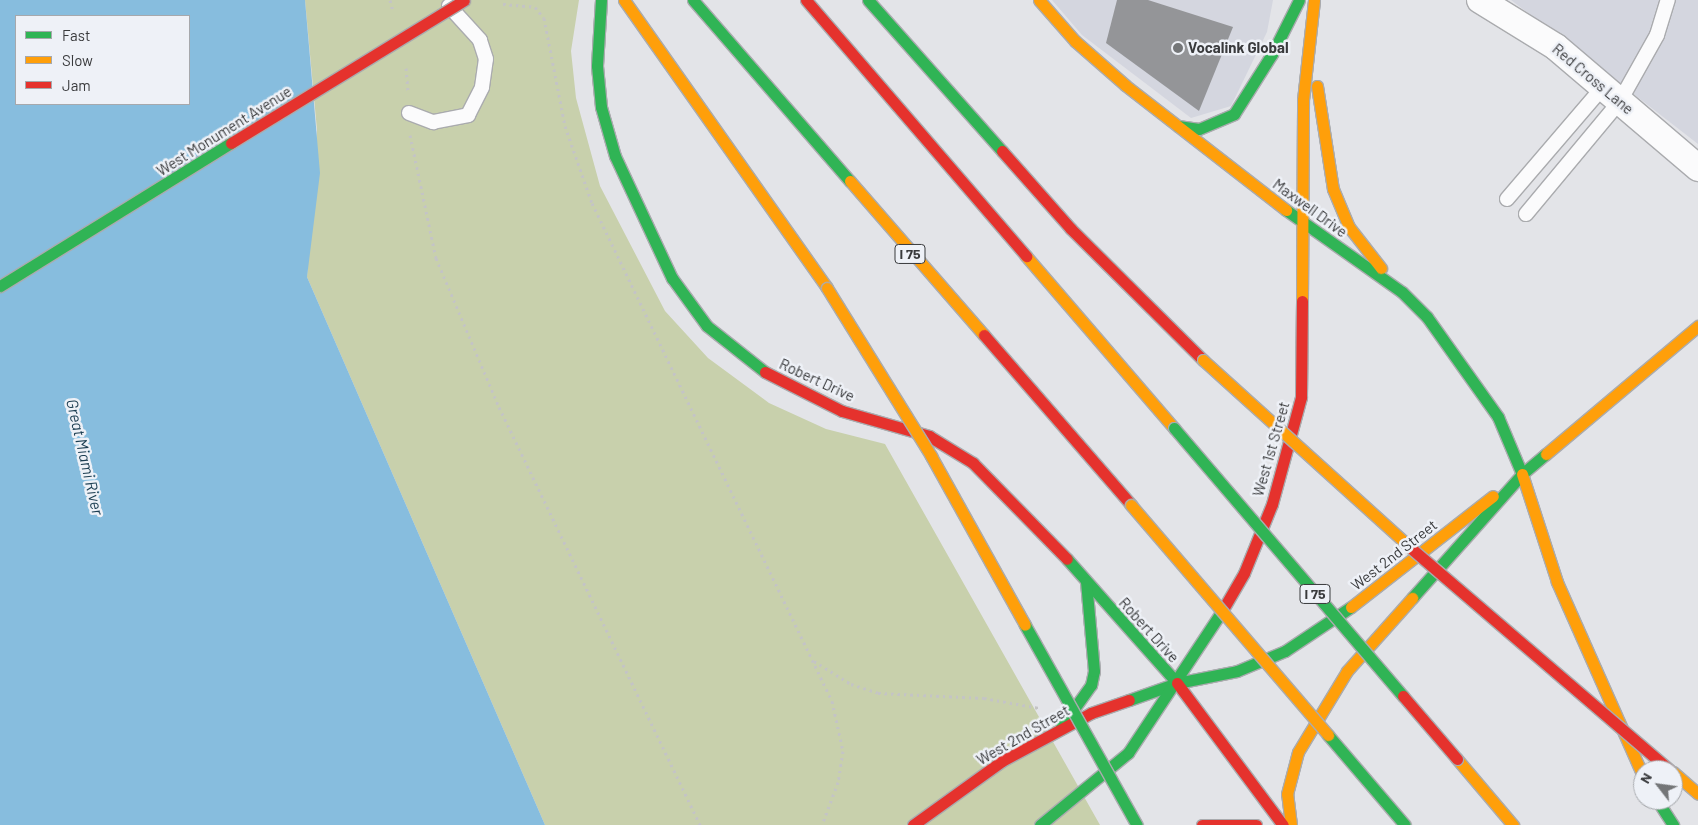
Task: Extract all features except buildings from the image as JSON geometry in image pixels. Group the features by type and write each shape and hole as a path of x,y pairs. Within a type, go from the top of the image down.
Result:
{"main road":[{"name":"West Monument Avenue","path":"0,286 464,0"},
{"name":"Robert Drive","path":"601,0 597,66 601,107 615,156 672,278 707,326 748,362 792,388 842,411 929,436 973,463 1046,535 1177,683 1283,825"},
{"path":"624,0 650,33 827,288 932,456 1137,825"},
{"name":"I 75","path":"692,0 1131,505 1405,825"},
{"name":"I 75","path":"806,0 1513,825"},
{"path":"868,0 1071,229 1203,360 1364,508 1659,760"},
{"name":"Maxwell Drive","path":"1039,0 1075,40 1178,126 1300,221 1402,292 1427,317 1479,386 1498,417 1522,474 1557,582 1636,760"},
{"path":"1178,126 1200,129 1234,114 1258,78 1300,0"},
{"name":"West 1st Street","path":"1040,825 1128,753 1177,683 1244,574 1272,504 1301,397 1300,221 1303,100 1314,0"},
{"path":"1311,18 1318,103 1333,189 1349,227 1402,292"},
{"name":"West 2nd Street","path":"914,825 1002,761 1091,713 1177,683 1237,671 1285,651 1336,619 1522,474 1698,326"},
{"path":"1291,825 1287,794 1298,752 1346,671 1522,474"},
{"path":"1059,729 1090,685 1094,671 1086,582"},
{"path":"1683,781 1698,794"},
{"path":"1663,810 1673,825"},
{"path":"1202,825 1256,825"}],"street":[{"name":"Red Cross Lane","path":"1480,0 1556,47 1698,168"}],"lane":[{"path":"409,113 433,122 468,114 482,87 486,59 480,40 444,0"},
{"path":"1526,214 1611,94 1657,35 1668,0"},
{"path":"1507,199 1611,94"}],"path":[{"path":"390,0 395,16"},
{"path":"503,4 535,7 544,18 565,126 592,204 832,701 843,751 838,782 822,825"},
{"path":"406,57 411,140 436,258 499,407 700,825"},
{"path":"814,661 852,684 878,692 984,698 1040,709"}],"shaded area":[{"path":"1052,0 1273,0 1267,32 1231,106 1191,118 1082,35"},
{"path":"1511,0 1698,0 1698,144 1595,64"}],"green space":[{"path":"305,0 579,0 571,51 576,98 600,186 665,311 708,358 769,403 826,429 885,444 1100,825 545,825 307,277 317,130"}],"water":[{"name":"Great Miami River","path":"0,0 305,0 320,173 307,277 545,825 0,825"}],"traffic: fast":[{"path":"601,0 597,66 601,107 615,156 672,278 707,326 765,372"},
{"path":"693,0 850,181"},
{"path":"868,0 1002,151"},
{"path":"1178,126 1199,129 1234,114 1272,54 1299,0"},
{"path":"0,286 231,143"},
{"path":"1286,210 1402,292 1427,317 1498,417 1522,474 1546,454"},
{"path":"1174,428 1403,696"},
{"path":"1412,598 1522,474"},
{"path":"1067,559 1177,683"},
{"path":"1061,727 1091,685 1094,671 1086,582"},
{"path":"1129,700 1177,683 1237,671 1285,651 1351,607"},
{"path":"1040,825 1128,753 1222,611"},
{"path":"1025,625 1137,825"},
{"path":"1328,735 1405,825"},
{"path":"1663,810 1673,825"}],"traffic: slow":[{"path":"624,0 827,288"},
{"path":"1039,0 1075,41 1125,85 1286,210"},
{"path":"1302,301 1303,100 1314,0"},
{"path":"1317,86 1333,189 1349,227 1381,268"},
{"path":"850,181 984,335"},
{"path":"1026,256 1174,428"},
{"path":"827,288 931,456 1025,625"},
{"path":"1546,454 1698,326"},
{"path":"1203,360 1413,550"},
{"path":"1522,474 1557,582 1636,760"},
{"path":"1351,607 1493,496"},
{"path":"1131,505 1328,735"},
{"path":"1291,825 1287,794 1298,752 1347,671 1412,598"},
{"path":"1457,759 1513,825"},
{"path":"1683,781 1698,794"}],"traffic: jam":[{"path":"231,143 464,0"},
{"path":"806,0 1026,256"},
{"path":"1002,151 1071,229 1203,360"},
{"path":"1222,611 1244,573 1272,504 1301,397 1302,301"},
{"path":"984,335 1131,505"},
{"path":"765,372 842,411 929,436 973,463 1067,559"},
{"path":"1413,550 1658,760"},
{"path":"1177,683 1283,825"},
{"path":"1403,696 1457,759"},
{"path":"913,825 1002,761 1091,713 1129,700"},
{"path":"1202,825 1256,825"}],"place":[{"name":"Vocalink Global","path":"1178,48"}]}
